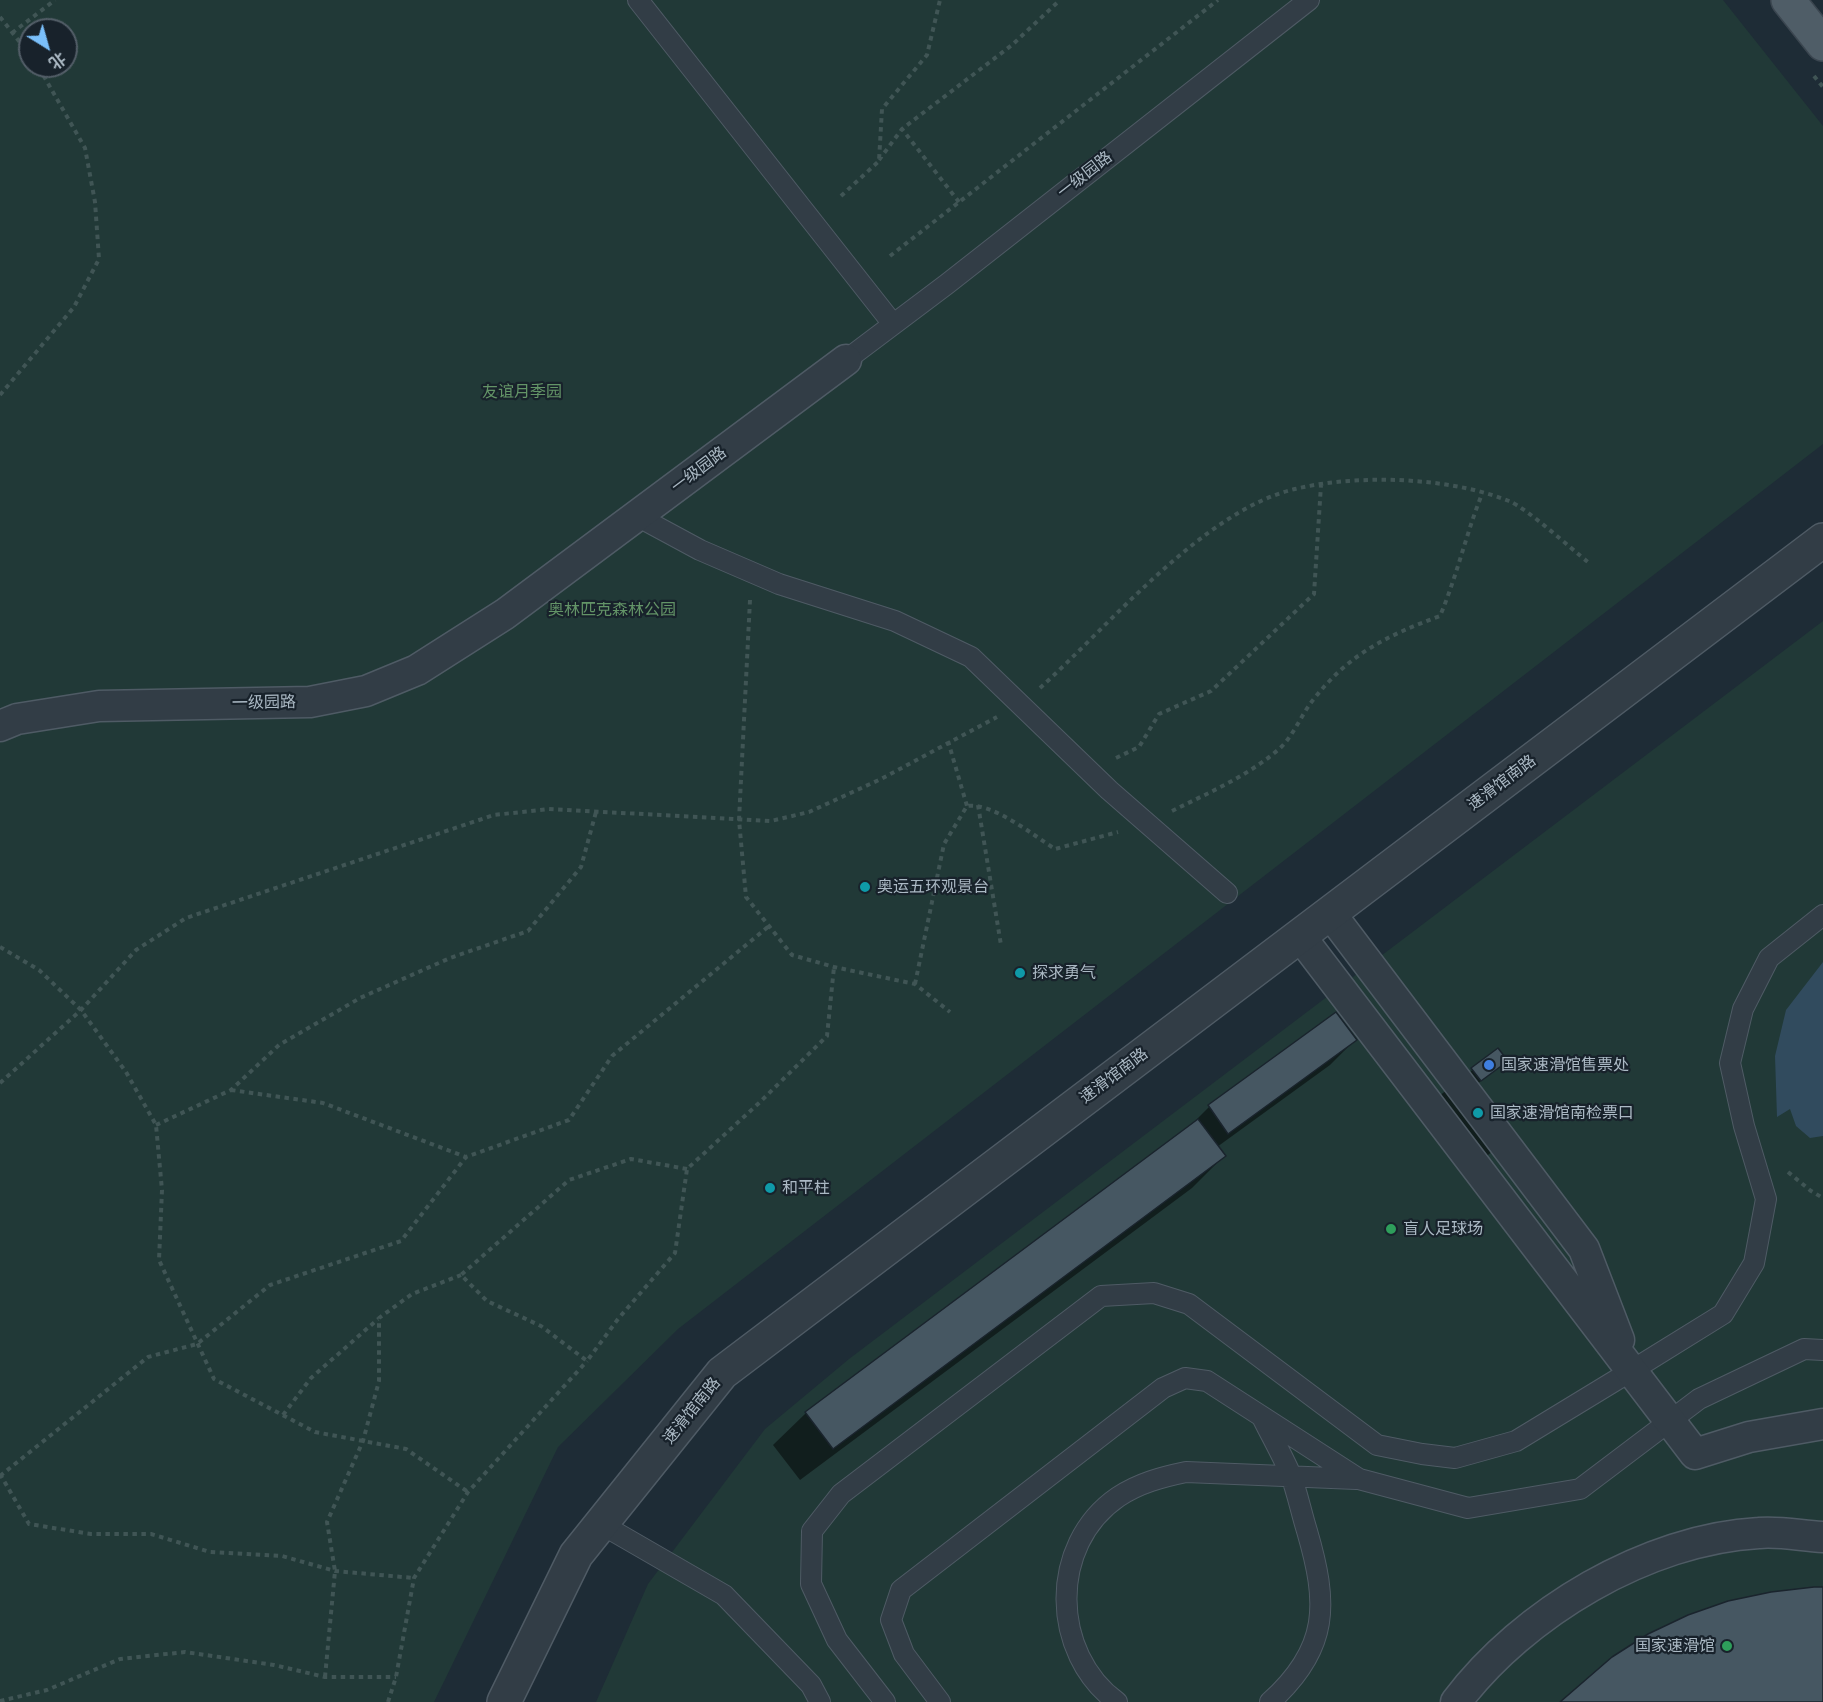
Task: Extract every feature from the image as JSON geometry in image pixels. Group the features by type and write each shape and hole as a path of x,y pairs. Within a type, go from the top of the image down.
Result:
{"main road":[{"path":"1788,0 1823,44"}],"street":[{"name":"一级园路","path":"0,726 17,719 99,706 310,702 366,691 417,670 505,614 846,360"},
{"name":"速滑馆南路","path":"504,1702 576,1555 722,1373 1823,540"},
{"path":"1330,913 1584,1249 1631,1371"},
{"path":"1300,936 1695,1454 1749,1437 1823,1424"},
{"path":"1456,1702 1494,1658 1529,1628 1566,1602 1624,1571 1680,1549 1760,1532 1823,1537"}],"lane":[{"path":"638,0 892,324"},
{"name":"一级园路","path":"846,360 1309,0"},
{"path":"637,516 700,550 779,584 894,621 971,657 1090,771 1227,893"},
{"path":"885,1702 837,1640 811,1584 812,1531 841,1494 1101,1296 1154,1293 1189,1304 1377,1444 1422,1454 1455,1458 1516,1441 1722,1314 1754,1263 1766,1199 1744,1126 1730,1063 1743,1009 1769,958 1823,915"},
{"path":"1117,1702 1091,1677 1078,1656 1070,1632 1066,1608 1067,1582 1072,1558 1098,1515 1116,1498 1138,1485 1186,1472 1290,1474 1359,1479 1468,1508 1580,1489 1699,1399 1804,1349 1823,1350"},
{"path":"940,1702 904,1654 891,1620 901,1590 1163,1388 1185,1378 1207,1382 1359,1479"},
{"path":"1263,1419 1290,1474 1318,1568 1322,1593 1320,1617 1314,1642 1304,1665 1289,1685 1270,1702"},
{"path":"601,1524 724,1595 811,1685 820,1702"}],"path":[{"path":"12,33 55,0"},
{"path":"879,161 882,109 927,55 940,0"},
{"path":"841,196 879,161 902,129 1012,45 1060,0"},
{"path":"891,256 1218,0"},
{"path":"0,17 18,40"},
{"path":"0,394 74,307 99,259 95,202 85,148 45,78"},
{"path":"902,129 958,202"},
{"path":"0,1083 81,1010 136,950 186,918 494,815 549,809 771,821 809,812 880,779 948,741 1020,705 1192,545 1245,508 1294,489 1371,479 1446,483 1511,502 1588,562"},
{"path":"1090,771 1138,747 1159,714 1211,691 1314,594 1321,485"},
{"path":"967,806 978,804 1010,820 1055,849 1148,824 1240,776 1280,748 1312,701 1344,664 1396,632 1440,616 1452,587 1465,536 1482,494"},
{"path":"752,572 739,820 746,897 792,955 834,967 915,984 950,1012"},
{"path":"915,984 944,844 967,806 948,741"},
{"path":"978,804 1001,945"},
{"path":"156,1125 231,1090 279,1045 360,998 450,958 528,931 581,867 596,812"},
{"path":"414,1578 335,1571 282,1556 210,1552 152,1534 91,1534 29,1524 0,1475 148,1357 197,1344 270,1284 401,1241 466,1157 569,1120 612,1056 769,926"},
{"path":"0,947 39,970 81,1010 126,1072 156,1125 162,1190 159,1260 214,1379 315,1432 406,1449 468,1492"},
{"path":"388,1702 396,1677 414,1578 468,1492 587,1361 618,1319 675,1253 687,1169 827,1036 834,967"},
{"path":"231,1090 323,1103 466,1157"},
{"path":"282,1415 311,1378 379,1318 412,1294 461,1275 569,1180 631,1159 687,1169"},
{"path":"461,1275 487,1301 541,1326 587,1361"},
{"path":"325,1677 335,1571 327,1522 363,1441 379,1381 379,1318"},
{"path":"0,1701 47,1690 120,1659 185,1652 274,1665 325,1677 396,1677"}],"green space":[{"name":"奥林匹克森林公园","path":"0,0 1723,0 1823,126 1823,444 678,1329 558,1447 434,1702 0,1702"},
{"name":"国家速滑馆","path":"1823,621 1823,1702 596,1702 648,1584 765,1429 849,1359"}],"water":[{"path":"1823,962 1823,1136 1810,1138 1796,1126 1790,1109 1777,1117 1775,1056 1786,1010"}],"building":[{"path":"1336,1012 1357,1040 1228,1134 1208,1105"},
{"name":"国家速滑馆售票处","path":"1498,1048 1508,1061 1481,1081 1471,1068"},
{"path":"1198,1119 1226,1156 833,1449 805,1412"},
{"name":"国家速滑馆","path":"1823,1587 1823,1702 1560,1702 1612,1657 1648,1634 1688,1615 1728,1601 1771,1592"}],"place":[{"name":"奥运五环观景台","path":"865,887"},
{"name":"探求勇气","path":"1020,973"},
{"name":"国家速滑馆售票处","path":"1489,1065"},
{"name":"国家速滑馆南检票口","path":"1478,1113"},
{"name":"和平柱","path":"770,1188"},
{"name":"盲人足球场","path":"1391,1229"},
{"name":"国家速滑馆","path":"1727,1646"}],"park label":[{"name":"友谊月季园","path":"522,392"}]}
